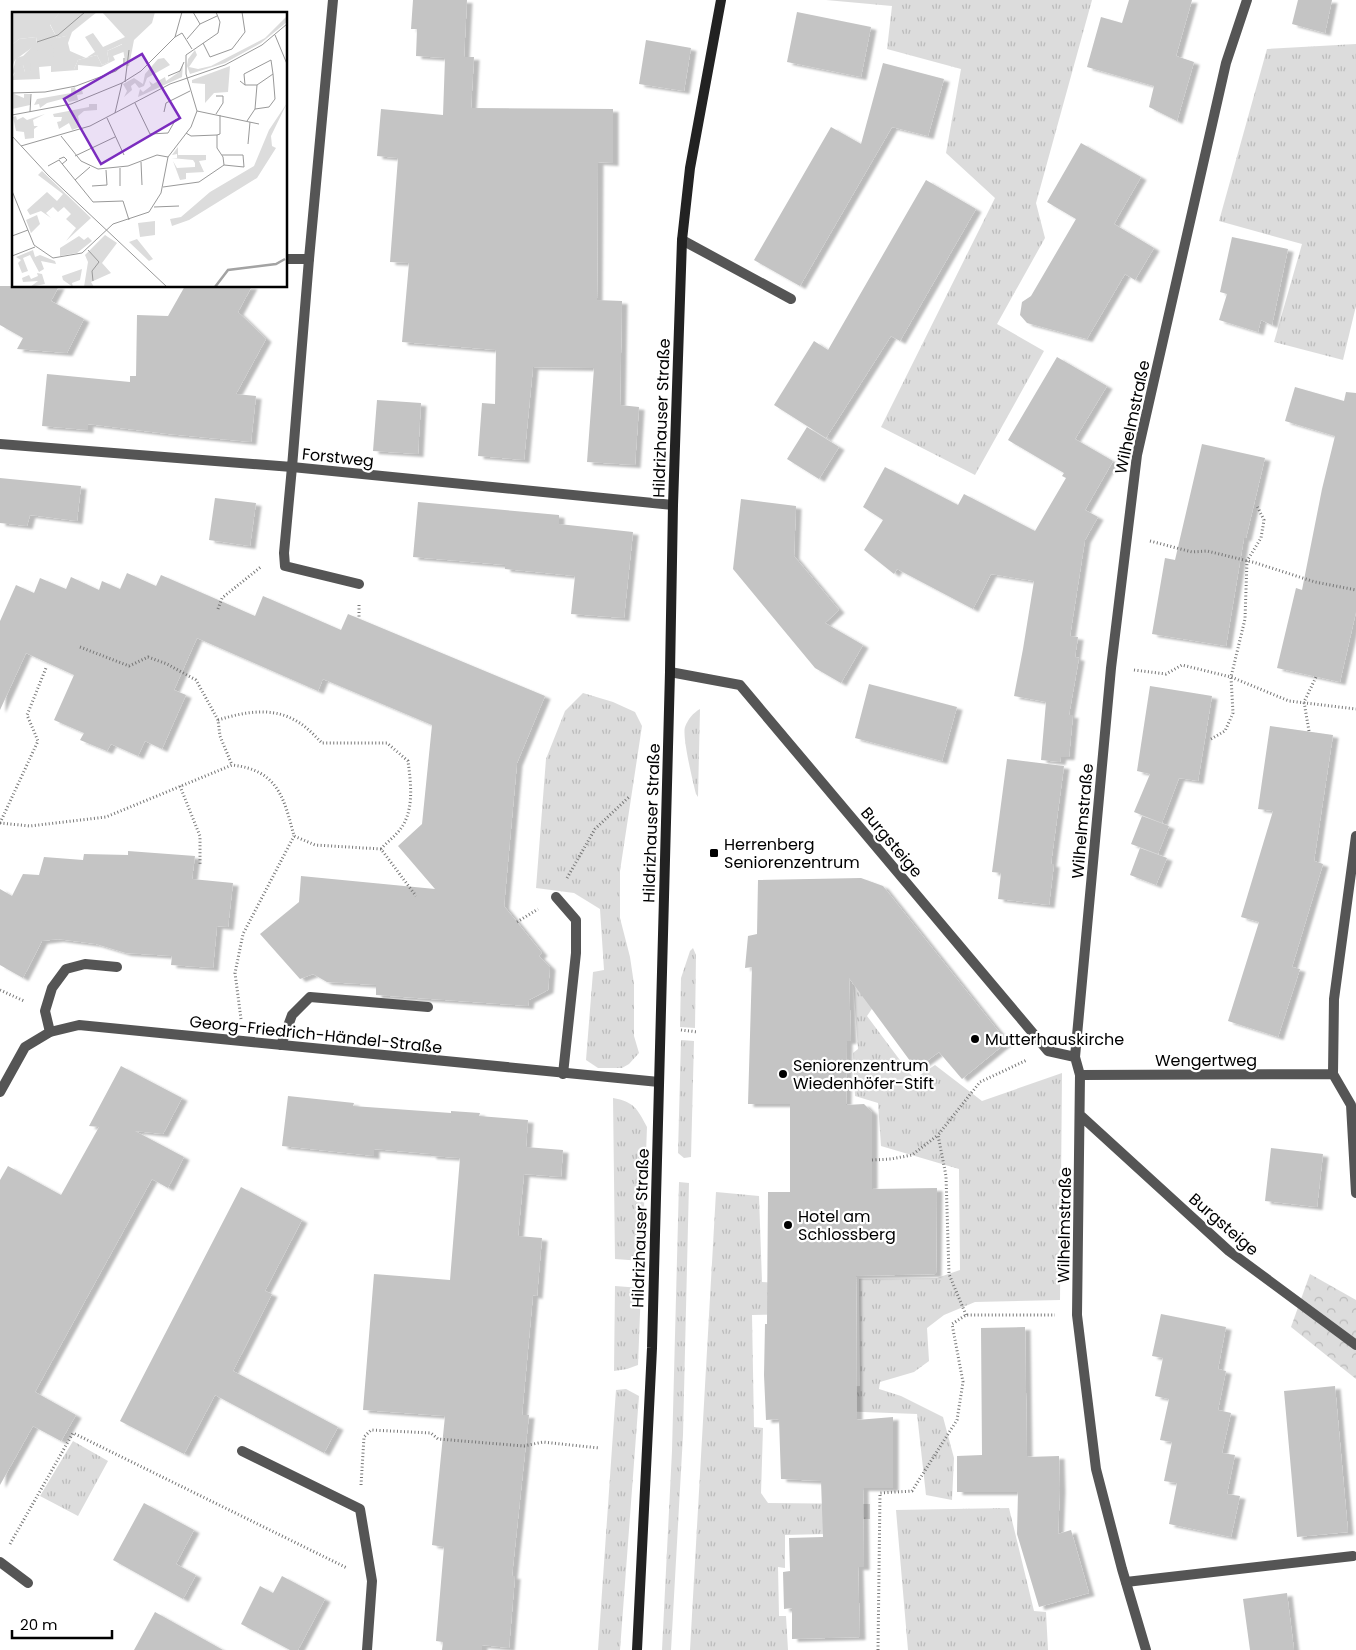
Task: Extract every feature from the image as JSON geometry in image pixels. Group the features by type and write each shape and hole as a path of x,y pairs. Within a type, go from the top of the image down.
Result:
{"main road":[{"name":"Hildrizhauser Straße","path":"637,1650 652,1348 673,505 682,240 690,168 722,0"}],"street":[{"path":"333,0 284,553 285,566 359,584"},
{"name":"Wilhelmstraße","path":"1146,1650 1096,1470 1078,1315 1080,1075 1076,1056 1111,668 1137,455 1226,63 1247,0"},
{"path":"682,240 791,300"},
{"path":"288,259 309,260"},
{"name":"Forstweg","path":"0,444 292,467 673,505"},
{"name":"Burgsteige","path":"670,672 740,685 1048,1051"},
{"path":"1356,836 1334,1000 1333,1074 1351,1104 1356,1193"},
{"path":"556,897 576,920 576,954 564,1074"},
{"path":"50,1032 45,1011 52,988 66,969 85,964 117,968"},
{"path":"281,1045 292,1015 310,997 428,1007"},
{"name":"Georg-Friedrich-Händel-Straße","path":"0,1092 24,1047 50,1032 80,1025 660,1082"},
{"path":"1048,1051 1076,1056"},
{"name":"Wengertweg","path":"1080,1075 1333,1074"},
{"name":"Burgsteige","path":"1080,1115 1229,1251 1356,1345"},
{"path":"242,1451 360,1509 372,1581 367,1650"},
{"path":"1126,1582 1353,1556"},
{"path":"0,1562 28,1583"}],"path":[{"path":"1211,739 1225,731 1233,713 1231,677 1245,619 1247,561 1261,538 1264,520 1257,506"},
{"path":"1127,535 1192,552 1207,551 1315,582 1356,590"},
{"path":"218,609 222,598 261,566 285,566"},
{"path":"80,647 128,666 148,658 167,664 196,680 218,720 220,736 232,765"},
{"path":"1111,668 1166,674 1182,665 1231,677 1289,701 1356,709"},
{"path":"46,668 26,715 38,741 0,823 30,826 106,817 232,765 247,767 268,778 284,800 294,836 243,934 234,973 244,1041"},
{"path":"1309,732 1304,702 1316,677"},
{"path":"218,720 237,714 262,711 284,716 298,722 322,743 387,743 408,761 411,785 409,811 399,831 381,849 315,845 294,836"},
{"path":"180,786 200,836 200,866"},
{"path":"517,922 556,897 595,829 630,796"},
{"path":"381,849 416,896"},
{"path":"872,1160 912,1155 938,1135 980,1082 1048,1051"},
{"path":"938,1135 946,1176 949,1274 966,1315"},
{"path":"878,1650 880,1493 912,1491 957,1420 963,1382 952,1324 966,1315 1078,1315"},
{"path":"360,1509 364,1437 371,1430 431,1433 438,1439 524,1446 543,1442 599,1448"},
{"path":"0,1562 73,1432 372,1581"}],"green space":[{"path":"826,0 1092,0 1036,203 1045,238 997,324 1044,351 975,475 881,427 995,198 946,153 961,69 887,49 892,6"},
{"path":"1356,44 1356,306 1343,360 1274,342 1302,244 1219,221 1267,49"},
{"path":"583,693 613,702 635,712 642,726 620,871 620,918 630,957 634,984 634,1036 639,1053 629,1064 622,1068 598,1068 586,1060 593,972 604,970 600,909 574,893 536,888 546,759 565,711"},
{"path":"700,709 698,797 690,770 684,732 689,719"},
{"path":"693,948 696,955 695,1028 680,1027 681,978 690,951"},
{"path":"852,966 880,997 867,1016 914,1079 935,1065 982,1101 1062,1073 1060,1300 975,1302 944,1315 927,1328 929,1361 914,1372 880,1382 879,1389 901,1396 943,1417 954,1458 952,1500 926,1495 917,1414 837,1411 836,1388 860,1386 859,1279 937,1278 960,1270 959,1169 881,1146 878,1103 855,1096 853,1053 858,1049"},
{"path":"681,1040 694,1041 691,1157 684,1158 678,1153"},
{"path":"613,1098 634,1107 647,1127 642,1261 615,1259"},
{"path":"679,1182 689,1183 683,1435 671,1650 662,1650 672,1451"},
{"path":"716,1192 759,1196 762,1282 831,1286 831,1314 752,1315 754,1427 763,1428 761,1493 768,1503 870,1504 870,1519 826,1518 825,1534 785,1535 785,1568 778,1567 779,1616 786,1616 788,1650 690,1650"},
{"path":"1310,1274 1356,1300 1356,1379 1291,1327"},
{"path":"615,1286 641,1288 638,1365 614,1371"},
{"path":"626,1389 639,1396 620,1650 598,1650 616,1390"},
{"path":"73,1441 108,1461 78,1516 40,1496"},
{"path":"1009,1508 1034,1611 1046,1612 1048,1650 908,1650 896,1510"}],"building":[{"path":"413,0 467,0 464,57 474,57 471,108 613,109 613,163 598,162 597,300 622,301 620,405 639,407 635,465 587,462 594,368 533,367 524,460 478,456 482,403 495,404 496,350 402,342 409,263 390,262 398,158 377,156 381,109 443,115 445,58 416,56 417,29 411,29"},
{"path":"1129,0 1192,0 1176,56 1194,62 1177,121 1149,107 1154,86 1087,67 1101,17 1122,23"},
{"path":"1298,0 1332,0 1325,33 1292,24"},
{"path":"797,12 871,27 861,77 787,62"},
{"path":"646,40 691,48 684,91 639,84"},
{"path":"883,63 944,79 928,136 892,127 800,286 754,260 831,127 861,144"},
{"path":"1081,143 1141,177 1114,224 1154,248 1135,280 1125,274 1087,339 1027,323 1020,315 1022,302 1031,296 1076,219 1047,202"},
{"path":"926,180 976,209 900,341 891,336 826,438 774,405 814,341 828,350"},
{"path":"1232,237 1288,249 1272,325 1261,320 1258,332 1219,320 1227,294 1220,292"},
{"path":"0,286 12,286 12,288 58,288 51,301 84,319 67,353 17,349 23,338 0,325"},
{"path":"184,288 251,288 238,312 266,339 236,394 256,396 251,442 88,424 88,430 42,426 47,374 130,382 130,376 136,376 137,315 168,316"},
{"path":"1057,357 1107,386 1075,439 1113,461 1085,510 1098,517 1085,540 1070,636 1078,637 1075,657 1079,658 1069,715 1073,715 1069,757 1061,757 1060,762 1041,760 1046,702 1014,696 1034,581 991,574 973,609 897,569 894,574 864,550 883,520 863,507 885,467 958,505 964,494 1035,531 1066,478 1062,476 1064,473 1008,440"},
{"path":"1295,387 1344,401 1346,392 1356,393 1356,612 1340,682 1277,668 1296,588 1302,590 1322,489 1335,436 1285,421"},
{"path":"377,400 421,403 418,454 373,451"},
{"path":"807,427 839,447 819,479 787,459"},
{"path":"1202,444 1265,458 1246,538 1244,538 1226,646 1152,634 1165,558 1175,560"},
{"path":"0,478 81,486 77,521 30,515 27,526 0,523"},
{"path":"215,498 256,503 250,546 209,540"},
{"path":"741,499 796,506 794,556 839,610 825,623 863,645 841,683 815,668 733,569"},
{"path":"418,502 559,515 559,524 633,532 624,618 571,614 575,576 505,569 505,565 413,557"},
{"path":"127,573 156,586 161,575 255,616 263,596 341,630 348,614 545,696 517,763 504,906 542,953 539,956 550,967 548,990 529,1000 528,1006 376,995 376,985 327,982 313,974 300,979 260,934 299,902 301,876 435,889 398,846 422,824 432,725 323,679 318,691 197,638 174,690 186,695 162,749 145,741 138,756 111,744 107,751 80,740 84,733 54,720 74,675 26,653 0,710 0,621 16,585 34,593 40,578 66,589 71,577 99,590 102,581 120,589"},
{"path":"869,684 957,707 942,761 855,738"},
{"path":"1150,686 1212,696 1198,781 1179,778 1162,823 1134,812 1150,774 1137,771"},
{"path":"1270,726 1333,735 1314,861 1323,864 1292,967 1300,969 1278,1037 1228,1021 1259,922 1241,917 1273,811 1258,809"},
{"path":"1007,759 1064,766 1051,864 1054,864 1049,905 998,899 1001,873 992,872"},
{"path":"1142,816 1169,826 1158,854 1131,844"},
{"path":"1140,848 1167,858 1156,885 1130,875"},
{"path":"128,851 195,856 192,879 233,883 228,927 217,926 213,968 171,965 172,956 126,953 96,944 58,939 42,941 23,978 0,965 0,889 12,896 23,874 39,875 44,857 83,860 84,854 128,855"},
{"name":"Seniorenzentrum Wiedenhöfer-Stift","path":"861,878 883,886 1007,1042 962,1079 939,1052 916,1069 849,978 851,1041 847,1041 846,1105 864,1104 872,1112 872,1189 937,1188 936,1274 856,1276 857,1420 893,1417 893,1488 863,1488 864,1567 858,1567 860,1637 792,1639 792,1608 784,1609 783,1572 790,1571 789,1538 823,1537 821,1481 781,1479 779,1419 766,1420 764,1375 765,1324 767,1324 768,1192 790,1192 790,1104 748,1104 752,967 745,968 748,936 757,934 758,880"},
{"path":"121,1066 182,1098 163,1134 135,1131 184,1157 168,1188 152,1179 35,1392 76,1415 61,1441 33,1426 0,1485 0,1180 8,1166 61,1195 99,1127 89,1126"},
{"path":"288,1096 354,1103 353,1106 451,1113 451,1111 480,1113 479,1116 528,1120 526,1147 563,1150 561,1177 524,1174 518,1236 542,1238 537,1296 533,1295 522,1415 529,1415 512,1576 515,1576 509,1648 482,1645 482,1650 442,1650 443,1642 436,1641 444,1547 432,1545 445,1416 363,1410 374,1274 450,1280 460,1158 374,1149 374,1156 282,1146"},
{"path":"1271,1148 1323,1154 1317,1207 1265,1201"},
{"path":"241,1187 302,1220 265,1291 272,1294 233,1371 338,1427 324,1453 215,1395 184,1454 120,1421"},
{"path":"1161,1314 1226,1327 1218,1369 1226,1371 1218,1410 1231,1413 1222,1453 1235,1455 1227,1494 1240,1496 1231,1537 1169,1524 1177,1483 1164,1481 1172,1442 1160,1440 1169,1399 1155,1396 1163,1358 1152,1356"},
{"path":"1025,1327 1027,1457 1059,1456 1058,1534 1071,1530 1089,1593 1039,1607 1017,1534 1018,1492 957,1492 957,1456 982,1455 981,1328"},
{"path":"1335,1386 1348,1532 1297,1537 1284,1391"},
{"path":"144,1503 194,1530 176,1564 196,1575 183,1599 113,1560"},
{"path":"282,1576 325,1599 298,1650 290,1650 241,1624 260,1586 273,1593"},
{"path":"1287,1593 1294,1650 1250,1650 1243,1599"},
{"path":"155,1612 223,1650 134,1650"}],"place":[{"name":"Herrenberg Seniorenzentrum","path":"714,853"},
{"name":"Mutterhauskirche","path":"975,1039"},
{"name":"Seniorenzentrum Wiedenhöfer-Stift","path":"783,1074"},
{"name":"Hotel am Schlossberg","path":"788,1225"}]}
